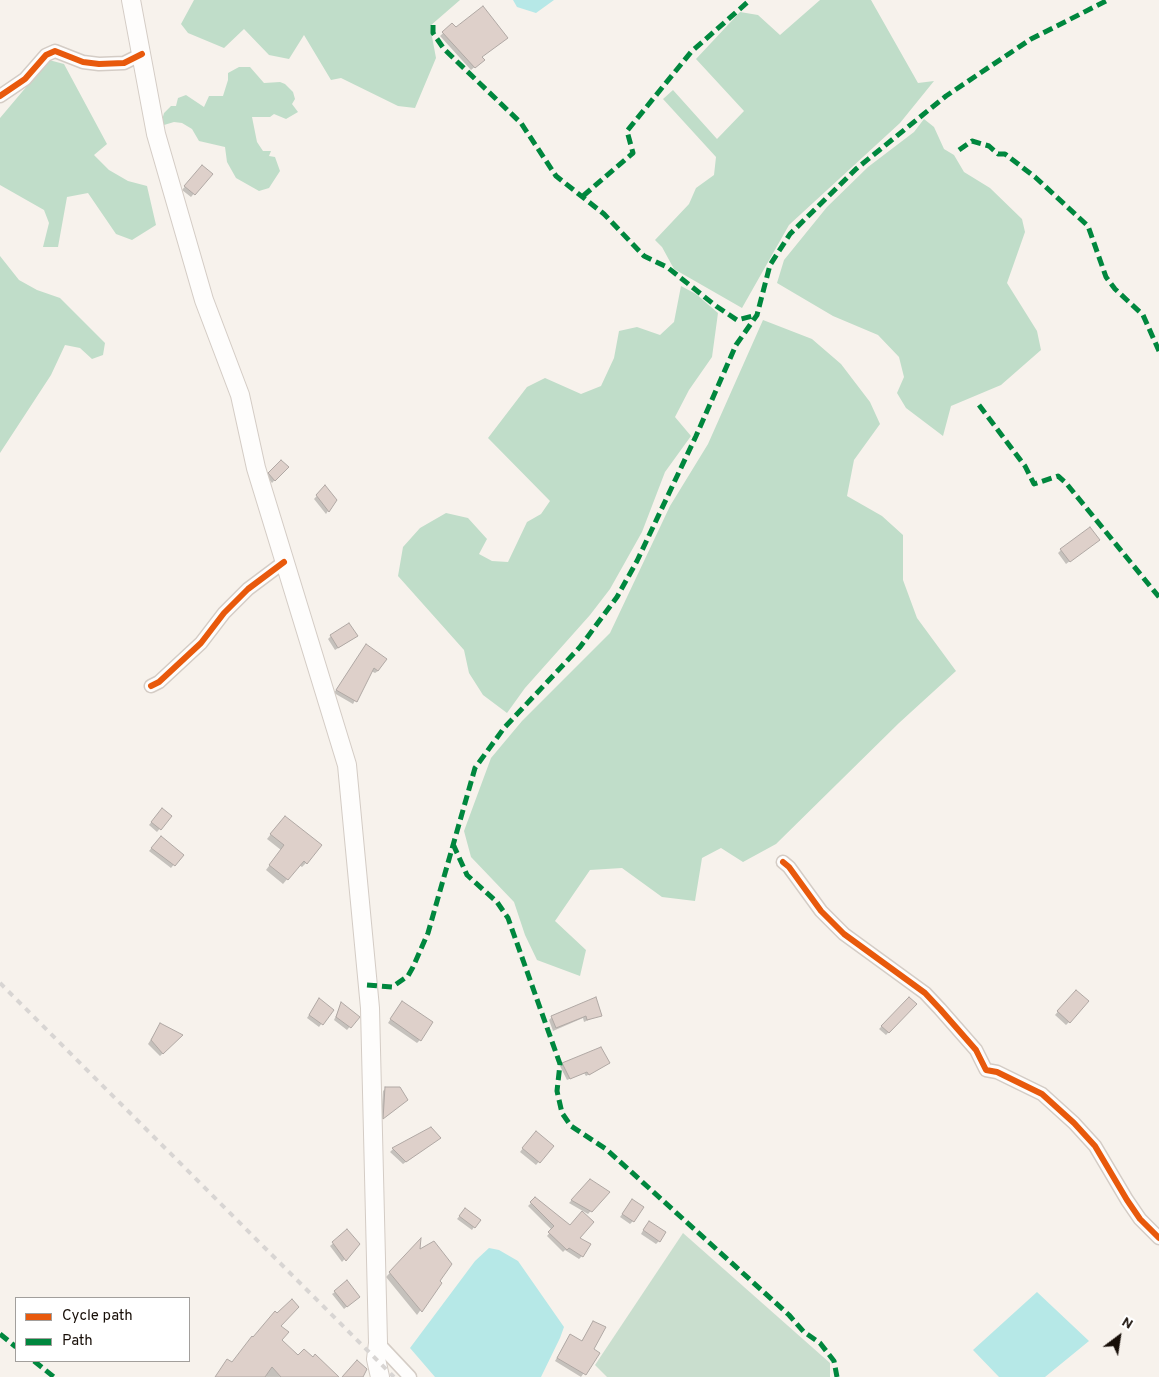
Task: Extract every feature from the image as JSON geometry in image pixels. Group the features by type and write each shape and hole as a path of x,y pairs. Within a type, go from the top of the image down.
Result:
{"main road":[{"path":"132,0 156,134 204,300 240,395 256,468 347,765 370,1008 378,1342 376,1358 380,1377"}],"street":[{"path":"0,96 25,79 46,55 55,51 83,62 99,64 124,63 142,54"},
{"path":"152,686 160,682 191,652 224,613 248,589 284,562"},
{"path":"783,862 844,934 925,993 976,1050 986,1070 997,1072 1042,1094 1074,1124 1095,1146 1131,1206 1159,1238"},
{"path":"378,1342 410,1377"}],"green space":[{"path":"194,0 460,0 430,26 436,58 415,108 398,106 341,78 331,80 304,35 289,59 269,55 244,29 224,48 188,33 181,24"},
{"path":"820,0 871,0 918,83 934,81 900,123 789,225 742,308 674,269 662,247 655,240 689,204 696,188 714,175 716,157 663,99 673,90 717,139 744,111 696,59 740,12 758,15 780,35"},
{"path":"49,60 64,64 107,144 94,155 109,170 128,181 147,186 156,225 132,240 116,234 88,193 67,197 58,247 43,247 49,223 44,210 0,185 0,118"},
{"path":"239,67 250,67 264,83 280,82 285,84 293,92 295,99 292,104 298,112 286,119 274,114 270,117 252,117 257,142 263,151 271,151 269,156 275,157 280,171 269,188 259,191 236,178 227,162 225,147 199,141 192,129 182,123 174,122 164,125 162,120 164,113 171,106 176,106 178,98 186,95 204,107 209,96 223,96 228,73"},
{"path":"924,119 934,127 944,149 954,155 964,172 990,188 1022,219 1025,232 1007,283 1037,331 1041,350 1001,385 951,406 943,436 906,408 897,393 904,377 899,357 878,335 833,316 777,283 784,260 827,207 868,167 914,132"},
{"path":"0,256 19,280 37,290 60,298 105,343 103,355 92,359 80,348 65,345 51,375 0,453"},
{"path":"681,286 696,294 718,313 712,357 689,390 675,417 691,436 665,472 642,532 610,589 590,615 525,688 507,713 483,695 469,673 464,650 398,576 403,547 420,528 446,513 468,518 487,539 479,554 492,561 508,562 527,522 541,514 550,501 488,438 527,387 545,378 581,394 601,386 614,358 619,331 637,327 660,335 674,322"},
{"path":"763,320 812,339 841,364 870,402 880,424 854,460 847,496 882,516 903,535 903,580 917,618 956,671 899,723 776,844 743,862 721,848 702,858 695,901 662,897 622,868 590,870 555,921 586,950 580,976 537,960 525,935 514,902 471,857 464,831 491,758 522,721 610,633 670,506 708,444"},
{"path":"683,1233 830,1363 830,1377 607,1377 595,1365"}],"water":[{"path":"513,0 554,0 536,13 517,7"},
{"path":"489,1248 499,1250 518,1261 564,1327 560,1338 541,1377 435,1377 410,1348 475,1261"},
{"path":"1037,1292 1089,1341 1045,1377 999,1377 973,1350"}],"building":[{"path":"483,6 508,38 482,57 485,60 475,68 442,32 452,23 456,27"},
{"path":"202,165 213,174 195,195 184,186"},
{"path":"281,460 289,467 275,481 268,473"},
{"path":"325,485 337,500 329,512 316,495"},
{"path":"1090,527 1100,540 1070,562 1060,549"},
{"path":"349,623 358,636 338,648 330,635"},
{"path":"366,644 387,659 378,671 374,668 357,702 336,690"},
{"path":"162,808 172,816 161,830 151,822"},
{"path":"285,816 322,845 307,864 304,861 288,880 269,865 284,845 270,834"},
{"path":"161,836 184,855 175,866 151,848"},
{"path":"1076,990 1089,1001 1070,1023 1057,1011"},
{"path":"596,997 602,1016 587,1020 586,1016 556,1028 551,1016"},
{"path":"909,997 917,1004 889,1033 881,1026"},
{"path":"319,998 334,1010 323,1025 309,1015"},
{"path":"402,1001 433,1022 421,1041 390,1019"},
{"path":"341,1002 360,1017 351,1028 336,1017"},
{"path":"160,1023 183,1035 163,1054 151,1040"},
{"path":"601,1047 610,1063 589,1075 587,1072 570,1079 562,1063"},
{"path":"385,1087 400,1087 408,1100 383,1119"},
{"path":"431,1127 441,1138 406,1162 392,1148"},
{"path":"536,1131 554,1146 540,1163 522,1148"},
{"path":"590,1179 610,1192 592,1212 571,1200"},
{"path":"535,1197 570,1225 582,1211 594,1222 580,1238 591,1244 583,1257 569,1248 567,1250 548,1232 554,1226 530,1202"},
{"path":"632,1199 644,1207 634,1222 622,1214"},
{"path":"465,1208 481,1220 475,1228 459,1216"},
{"path":"649,1221 666,1232 660,1242 643,1230"},
{"path":"347,1229 360,1244 346,1261 332,1242"},
{"path":"421,1238 420,1249 434,1241 452,1264 440,1281 442,1283 422,1312 389,1272"},
{"path":"347,1280 360,1297 347,1307 334,1291"},
{"path":"292,1299 299,1307 281,1326 289,1332 282,1340 298,1355 304,1349 313,1357 315,1354 339,1377 281,1377 272,1367 265,1377 215,1377 227,1359 232,1362 275,1311 277,1313"},
{"path":"593,1321 606,1327 594,1349 600,1353 586,1375 557,1358 570,1334 582,1341"},
{"path":"357,1360 367,1369 363,1377 342,1377"}],"railway":[{"path":"0,983 394,1377"}],"marked path":[{"path":"583,196 633,153 627,131 691,52 750,0"},
{"path":"367,985 392,987 408,976 428,933 475,768 504,728 580,647 617,597 637,561 696,436 736,345 757,315 770,265 790,234 856,169 946,96 1031,39 1108,0"},
{"path":"433,25 433,33 444,49 521,123 556,176 604,214 644,256 667,267 716,306 737,320 757,315"},
{"path":"959,150 972,141 989,146 998,154 1005,154 1035,177 1088,226 1106,277 1115,289 1143,315 1159,351"},
{"path":"979,405 1025,466 1034,484 1058,476 1066,483 1159,597"},
{"path":"453,844 467,875 497,902 508,918 560,1064 557,1091 562,1113 571,1126 606,1149 789,1315 804,1332 820,1343 834,1361 837,1377"},
{"path":"0,1334 15,1346"},
{"path":"35,1362 54,1377"}],"cycle path":[{"path":"0,96 25,79 46,55 55,51 83,62 99,64 124,63 142,54"},
{"path":"151,686 159,682 201,643 224,613 248,589 284,562"},
{"path":"783,862 789,867 821,911 844,934 925,993 976,1050 986,1070 997,1072 1042,1094 1074,1123 1095,1146 1140,1219 1159,1238"}]}
